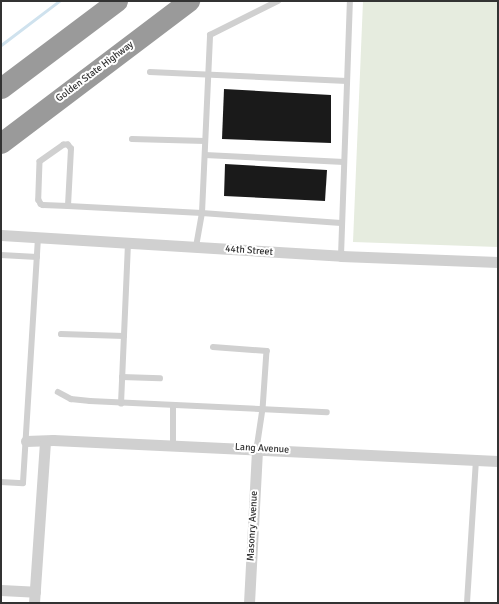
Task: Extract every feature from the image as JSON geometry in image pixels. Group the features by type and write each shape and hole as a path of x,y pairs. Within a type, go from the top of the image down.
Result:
{"highway":[{"path":"1,88 117,1"},
{"name":"Golden State Highway","path":"1,143 189,1"}],"street":[{"name":"44th Street","path":"1,235 341,256 498,262"},
{"name":"Lang Avenue","path":"26,441 45,442 53,440 173,445 498,461"},
{"path":"34,603 45,442"},
{"name":"Masonry Avenue","path":"249,603 257,449"},
{"path":"1,590 35,592"}],"lane":[{"path":"196,247 202,213 210,35 278,1"},
{"path":"341,256 350,1"},
{"path":"150,72 347,81"},
{"path":"132,139 205,141"},
{"path":"68,206 71,149 68,145 64,144 41,160 39,200 41,204 68,206 202,213 341,223"},
{"path":"204,155 344,162"},
{"path":"1,482 23,483 38,237"},
{"path":"121,404 128,243"},
{"path":"1,255 37,257"},
{"path":"61,334 124,336"},
{"path":"213,347 267,351 263,409 257,449"},
{"path":"122,377 160,378"},
{"path":"58,392 71,399 121,404 327,412"},
{"path":"173,406 173,445"},
{"path":"467,603 476,460"}],"shaded area":[{"path":"363,1 498,1 498,247 353,242"}],"building":[{"path":"224,89 331,95 331,143 222,139"},
{"path":"225,164 327,170 325,201 224,196"}],"waterway":[{"path":"1,45 59,1"}]}
